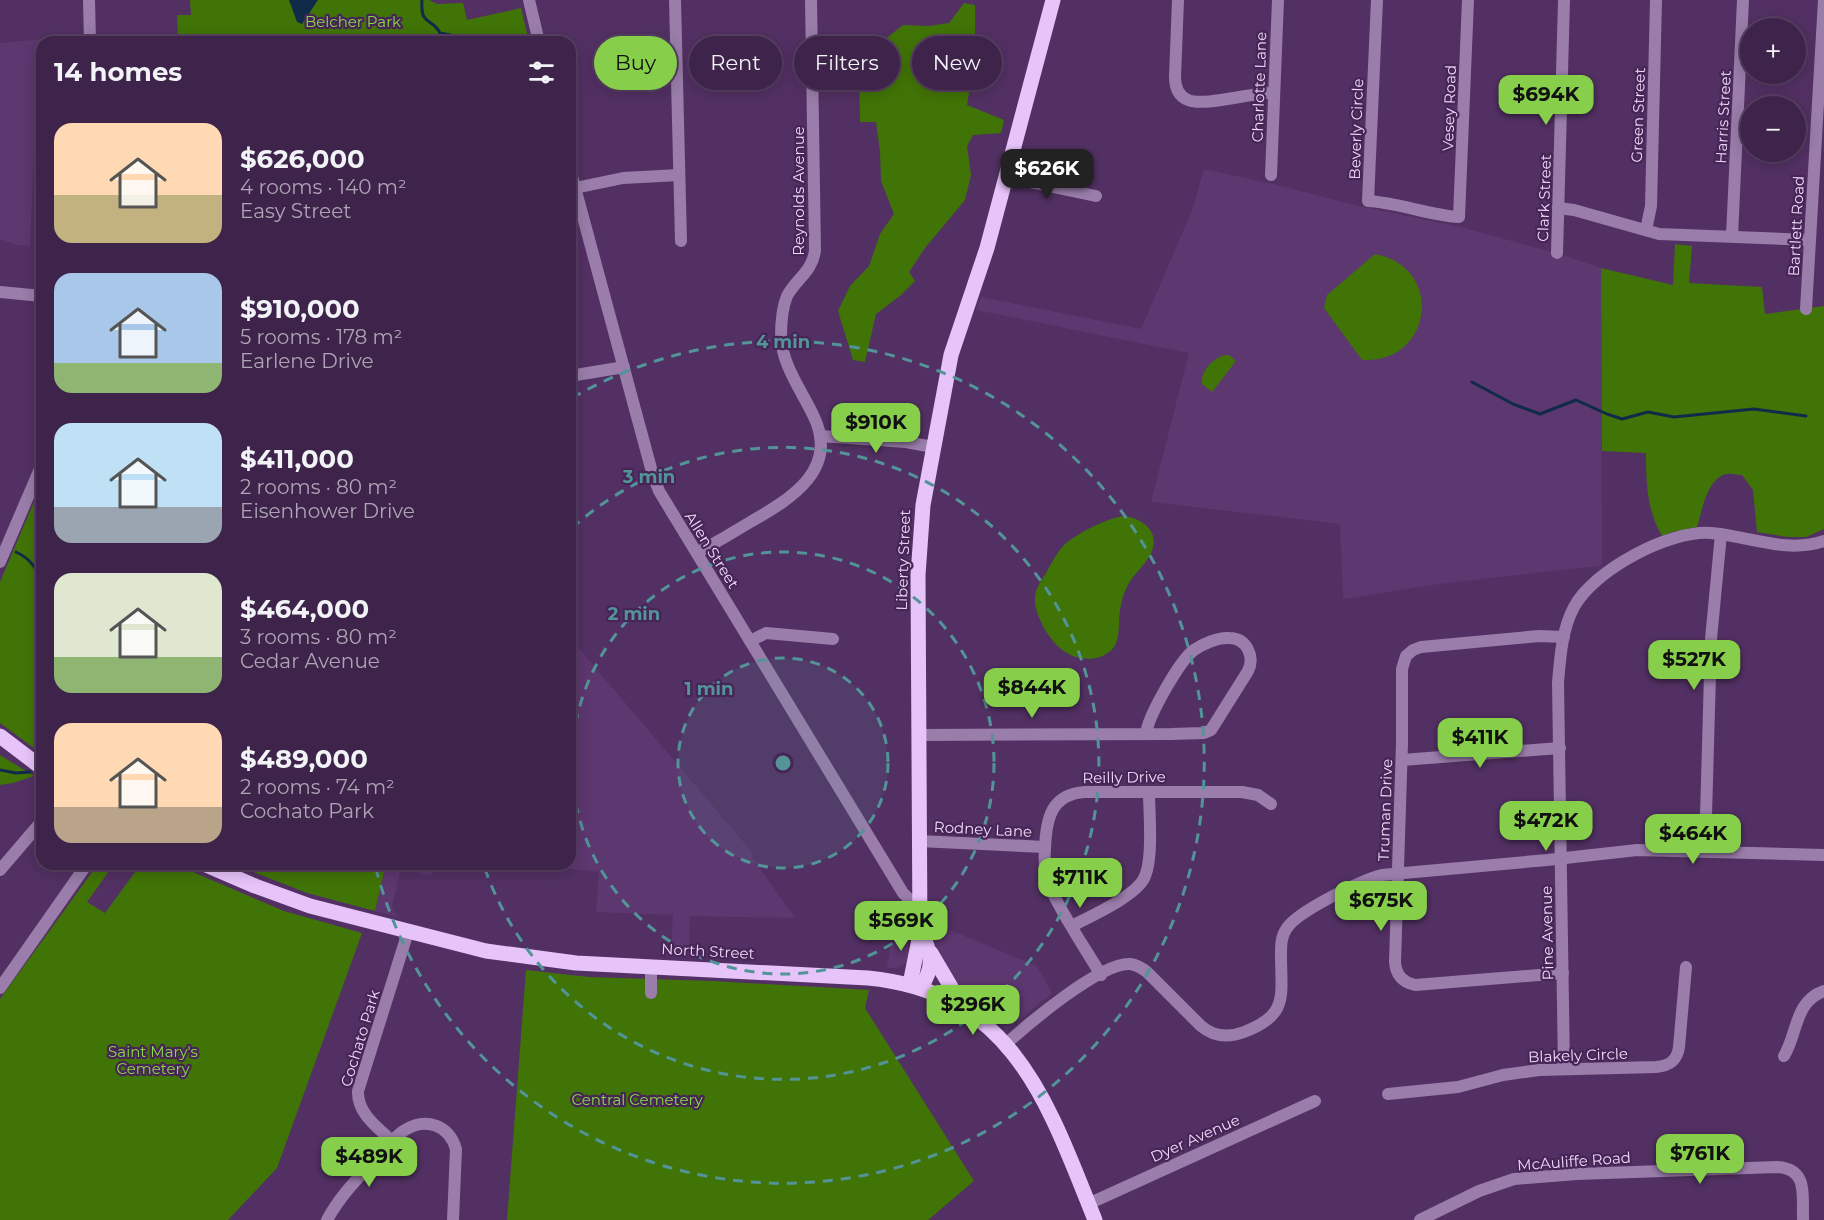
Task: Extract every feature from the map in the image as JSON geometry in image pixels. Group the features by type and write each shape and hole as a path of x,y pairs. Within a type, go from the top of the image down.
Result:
{"main road":[{"name":"Liberty Street","path":"916,986 920,923 919,547 923,505 951,355 980,271 1053,0"},
{"path":"0,736 36,763"},
{"name":"North Street","path":"219,870 298,902 408,932 516,956 576,963 868,978 916,986 960,1006 985,1024 1006,1044 1043,1097 1095,1220"},
{"name":"Liberty Street","path":"920,923 930,952 960,1006"},
{"path":"916,986 931,968 930,952"}],"street":[{"path":"89,0 90,36"},
{"path":"529,0 538,36"},
{"path":"675,0 681,242"},
{"name":"Reynolds Avenue","path":"697,553 780,505 802,488 816,465 820,453 820,436 815,420 788,366 781,336 787,297 811,266 815,250 811,0"},
{"path":"1178,0 1175,77 1180,95 1198,102 1274,93"},
{"name":"Charlotte Lane","path":"1271,175 1278,0"},
{"name":"Beverly Circle","path":"1377,0 1368,201 1392,203 1459,217"},
{"name":"Vesey Road","path":"1459,217 1468,0"},
{"name":"Clark Street","path":"1557,253 1564,0"},
{"name":"Green Street","path":"1646,230 1651,206 1656,0"},
{"name":"Harris Street","path":"1732,236 1743,0"},
{"name":"Bartlett Road","path":"1806,309 1824,0"},
{"path":"576,188 623,178 679,175"},
{"path":"1006,177 1096,196"},
{"name":"Allen Street","path":"576,192 654,479 662,497 903,893 910,900 919,904"},
{"path":"1558,208 1671,235 1810,240"},
{"path":"0,292 36,295"},
{"path":"576,375 624,367"},
{"path":"820,436 896,441 933,447"},
{"path":"0,562 36,478"},
{"name":"Pine Avenue","path":"1564,1069 1559,675 1564,638 1569,618 1577,601 1605,574 1636,555 1669,540 1698,533 1721,534 1785,546 1806,546 1824,541"},
{"path":"1705,851 1711,639 1721,534"},
{"path":"750,641 766,633 833,639"},
{"name":"Truman Drive","path":"1006,1044 1047,1009 1101,975 1120,965 1129,964 1139,966 1147,972 1204,1029 1213,1034 1222,1036 1241,1033 1262,1024 1278,1008 1281,993 1281,944 1285,930 1291,923 1366,880 1398,873 1402,669 1406,656 1413,650 1426,646 1539,636 1564,638"},
{"path":"919,735 1146,734 1200,733 1211,730 1250,667 1251,655 1244,644 1234,638 1224,638 1202,646 1189,654 1149,719 1146,734"},
{"path":"1402,760 1560,748"},
{"name":"Reilly Drive","path":"1101,975 1048,882 1045,868 1046,824 1050,813 1058,803 1067,796 1085,792 1248,792 1258,795 1271,804"},
{"path":"1072,926 1133,892 1143,880 1149,859 1149,792"},
{"path":"0,870 36,828"},
{"name":"Rodney Lane","path":"919,841 1045,847"},
{"path":"1563,973 1420,985 1406,982 1398,976 1395,967 1398,873 1637,850 1824,855"},
{"path":"0,988 83,870"},
{"name":"Cochato Park","path":"392,1141 363,1112 358,1102 358,1091 408,932"},
{"path":"651,966 651,993"},
{"name":"Blakely Circle","path":"1388,1094 1458,1087 1509,1074 1564,1069 1666,1065 1674,1061 1679,1047 1686,967"},
{"path":"1784,1056 1792,1040 1801,1010 1811,998 1824,991"},
{"name":"Dyer Avenue","path":"1088,1204 1315,1101"},
{"path":"327,1220 347,1191 392,1141 406,1129 420,1124 437,1125 448,1133 455,1143 457,1154 453,1220"},
{"name":"McAuliffe Road","path":"1420,1220 1479,1191 1524,1178 1777,1167 1791,1170 1798,1175 1801,1183 1803,1220"}],"shaded area":[{"path":"36,40 36,123 30,246 0,239 0,43"},
{"path":"1204,169 1359,206 1465,228 1601,268 1602,564 1597,568 1597,566 1439,584 1343,599 1340,524 1151,502 1189,353 976,310 981,297 1141,329 1193,208"},
{"path":"576,645 752,852 752,857 795,918 690,916 689,950 697,957 663,955 671,949 673,915 596,912 599,872 576,869"},
{"path":"385,870 401,870 392,906 394,913 399,917 375,911"},
{"path":"408,870 432,870 431,876"},
{"path":"931,930 950,930 1037,966 1052,993 1007,1030 969,999 955,983 935,947"},
{"path":"908,941 906,963 898,968 887,968 891,943"}],"green space":[{"name":"Belcher Park","path":"190,0 429,0 437,4 463,3 467,20 521,8 528,36 178,36 177,15 191,15"},
{"path":"964,3 975,5 975,36 912,36 912,90 969,90 967,105 1004,120 1001,133 973,135 967,146 971,175 965,200 925,248 909,272 915,281 876,314 865,362 853,360 838,311 850,286 869,266 880,234 894,214 881,181 876,122 860,122 859,90 900,90 900,36 889,36 903,25 929,26 949,23"},
{"path":"1675,244 1692,246 1689,283 1762,287 1765,314 1824,306 1824,529 1806,537 1788,537 1757,532 1753,490 1742,475 1729,474 1720,477 1710,488 1697,527 1662,536 1653,516 1648,496 1646,453 1602,451 1601,268 1673,285"},
{"path":"1375,254 1397,262 1412,277 1420,294 1421,313 1416,332 1404,347 1386,357 1362,360 1324,308 1327,295"},
{"path":"1229,355 1236,361 1212,392 1202,384 1203,374 1212,362"},
{"path":"36,497 36,750 0,723 0,582"},
{"path":"1124,516 1140,521 1151,530 1154,544 1152,552 1130,581 1124,593 1118,636 1113,648 1097,658 1086,659 1073,656 1056,645 1044,628 1035,606 1037,588 1058,552 1068,541 1100,523"},
{"path":"0,755 34,776 0,785"},
{"name":"Saint Mary's Cemetery","path":"94,870 110,870 87,902 105,913 137,870 188,870 284,911 362,933 277,1168 228,1220 0,1220 0,999"},
{"path":"248,870 385,870 375,911 307,893"},
{"name":"Central Cemetery","path":"526,970 589,977 869,990 865,1008 974,1181 928,1220 507,1220"}],"water":[{"path":"289,0 318,0 302,24 297,22"}],"waterway":[{"path":"422,0 425,18 440,33 455,36"},
{"path":"1472,382 1513,404 1540,414 1576,400 1622,419 1648,412 1674,417 1754,409 1806,416"},
{"path":"16,552 26,558 36,569"},
{"path":"0,770 16,773 30,772"}]}
